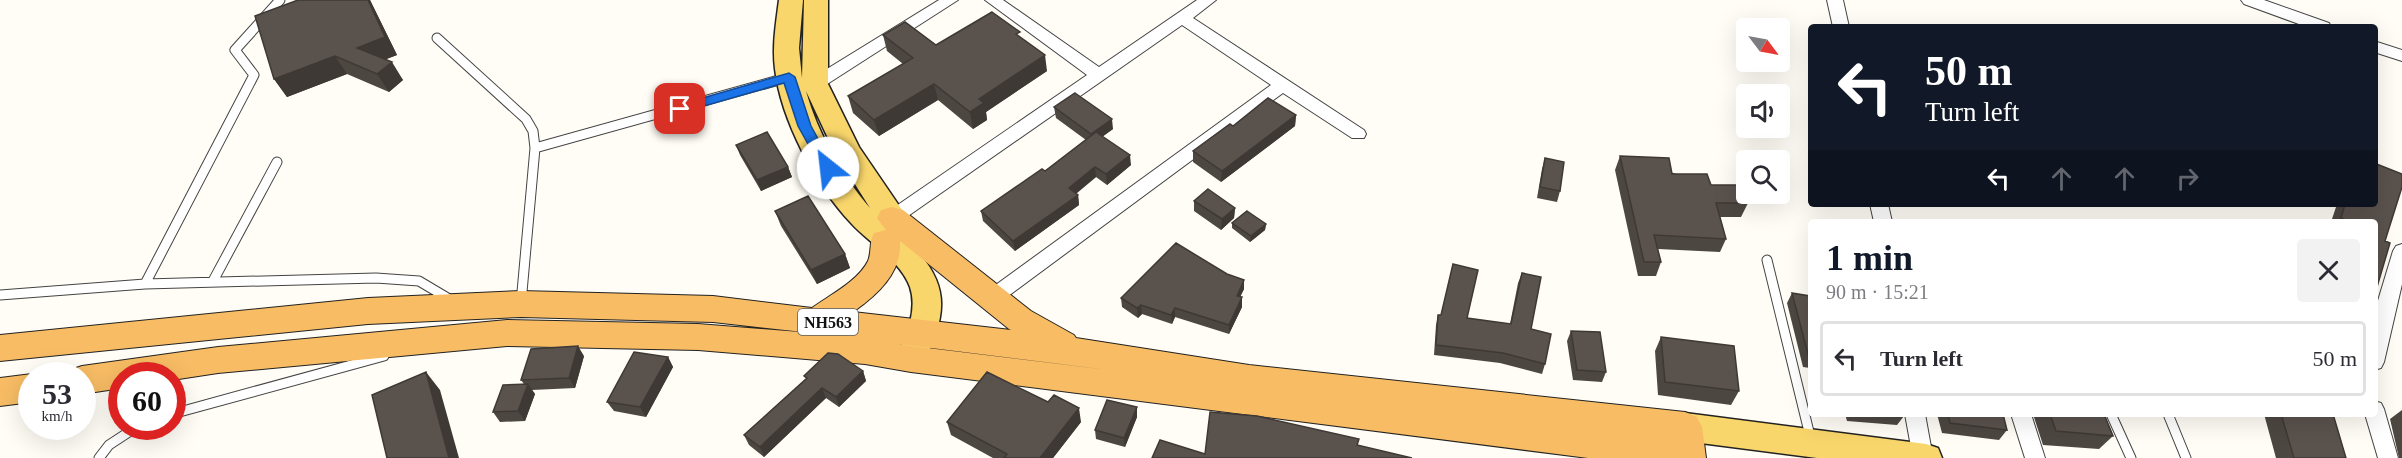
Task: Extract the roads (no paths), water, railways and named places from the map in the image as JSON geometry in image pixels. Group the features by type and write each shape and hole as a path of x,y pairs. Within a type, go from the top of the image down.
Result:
{"highway":[{"path":"817,321 858,290 877,271 885,256 888,229 993,297 1020,320 1076,351"},
{"name":"NH563","path":"0,348 368,311 521,304 713,309 817,321 929,348 1583,450 1670,446"},
{"name":"NH563","path":"96,378 218,360 507,333 698,337 865,351 929,348 1076,351 1670,446"},
{"path":"0,392 18,390"}],"main road":[{"path":"791,0 788,25 802,81 804,126 848,204 923,254 939,281 929,348"},
{"path":"802,81 816,0"},
{"path":"1670,446 1811,443 1924,458"}],"street":[{"path":"802,81 950,0"},
{"path":"993,0 1098,75"},
{"path":"888,229 1098,75 1208,0"},
{"path":"1835,0 1840,24"},
{"path":"2249,0 2315,24"},
{"path":"1182,18 1358,134"},
{"path":"2378,47 2402,56"},
{"path":"993,297 1282,85"},
{"path":"2378,324 2402,250"},
{"path":"1916,417 1924,458"},
{"path":"2022,417 2035,458"},
{"path":"2376,417 2388,458"}],"lane":[{"path":"145,284 254,75 235,50 280,0"},
{"path":"437,38 526,119 532,131 535,148 521,304"},
{"path":"535,148 802,81"},
{"path":"213,281 277,162"},
{"path":"1767,260 1811,443"},
{"path":"0,296 145,284 376,278 419,281 463,307"},
{"path":"186,410 450,337"},
{"path":"2112,417 2131,458"},
{"path":"2169,417 2186,458"},
{"path":"99,458 117,440"}]}
